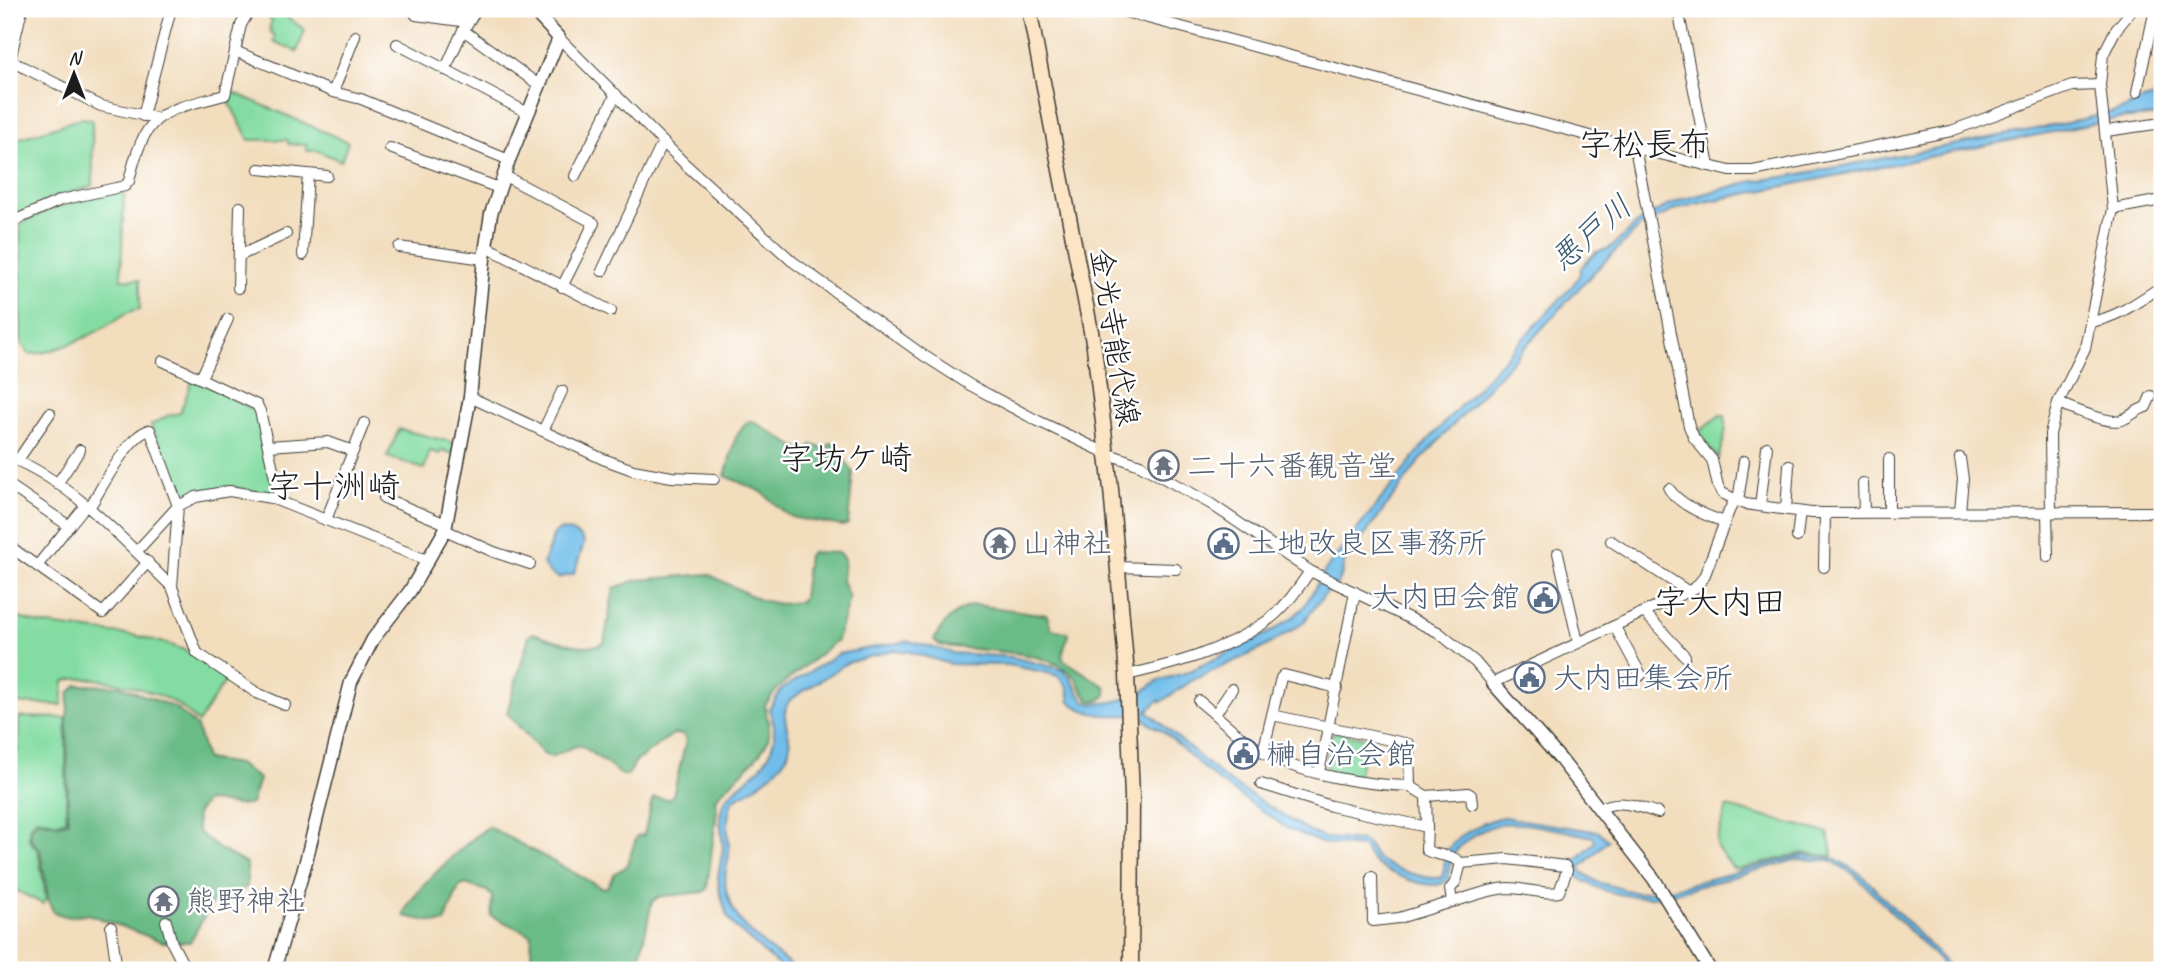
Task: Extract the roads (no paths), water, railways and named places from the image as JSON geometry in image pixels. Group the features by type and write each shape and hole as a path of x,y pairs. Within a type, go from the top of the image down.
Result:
{"main road":[{"name":"金光寺能代線","path":"1029,9 1094,347 1106,453 1127,674 1132,825 1131,970"}],"street":[{"path":"22,9 9,60 101,106 156,118 192,103 225,95 241,25 250,9"},
{"path":"143,116 172,9"},
{"path":"445,70 477,9"},
{"path":"532,9 663,142 792,261 913,348 993,397 1106,453 1140,465 1210,505 1310,570 1419,621 1446,638 1475,662 1561,760 1654,879 1710,970"},
{"path":"1114,9 1142,12 1635,148 1730,171 1753,171 1951,131 2072,86 2100,85"},
{"path":"1678,9 1709,166"},
{"path":"2048,557 2050,433 2058,403 2085,348 2113,209 2100,85 2103,55 2115,31 2133,9"},
{"path":"2137,92 2155,9"},
{"path":"416,15 466,26 539,85"},
{"path":"333,92 355,36"},
{"path":"274,970 304,868 351,682 373,639 410,591 446,527 470,397 484,252 491,214 509,160 559,38"},
{"path":"397,44 528,113"},
{"path":"235,51 509,160"},
{"path":"575,176 616,94"},
{"path":"9,223 61,200 125,186 129,181 137,146 156,118"},
{"path":"2106,131 2162,123"},
{"path":"602,271 663,142"},
{"path":"390,148 501,181 594,223 562,287"},
{"path":"1635,148 1691,433 1712,460 1722,493 1738,501 1800,512 2162,512"},
{"path":"259,169 327,176"},
{"path":"303,255 308,174"},
{"path":"2113,209 2162,200"},
{"path":"238,289 240,207"},
{"path":"239,256 285,234"},
{"path":"399,247 484,252 611,311"},
{"path":"2090,322 2105,320 2126,310 2162,286"},
{"path":"201,378 228,319"},
{"path":"163,361 257,405 281,500"},
{"path":"543,431 562,391"},
{"path":"2058,403 2109,421 2121,421 2134,411 2146,407 2151,396"},
{"path":"470,397 633,470 672,477 714,480"},
{"path":"50,412 13,458 57,484 88,507 172,587 197,653 257,693 285,705"},
{"path":"327,520 364,423"},
{"path":"37,566 88,507 131,442 150,430 178,506 172,587"},
{"path":"268,446 328,442 354,451"},
{"path":"1760,506 1767,447"},
{"path":"57,484 79,450"},
{"path":"1959,458 1963,479 1960,511"},
{"path":"1889,459 1889,512"},
{"path":"1738,501 1744,461"},
{"path":"1786,510 1789,465"},
{"path":"1863,483 1864,512"},
{"path":"9,486 69,526"},
{"path":"1669,489 1673,495 1706,516 1725,522"},
{"path":"137,551 178,506 196,497 229,491 281,500 429,561"},
{"path":"384,498 494,552 530,564"},
{"path":"1493,683 1695,588 1704,577 1733,503 1738,501"},
{"path":"1797,537 1800,512"},
{"path":"1824,567 1825,513"},
{"path":"1611,541 1689,592"},
{"path":"9,546 103,613 148,562"},
{"path":"1558,553 1578,642"},
{"path":"1118,567 1176,569"},
{"path":"1127,674 1178,663 1207,652 1264,623 1293,596 1310,570"},
{"path":"1319,773 1355,592"},
{"path":"1646,612 1685,656"},
{"path":"1615,627 1641,675 1629,682"},
{"path":"1263,752 1280,678 1284,676 1337,688"},
{"path":"1215,714 1232,689"},
{"path":"1199,701 1263,752 1319,773 1385,785 1410,786 1426,796 1468,793 1471,795 1472,804"},
{"path":"1272,715 1409,744 1410,786"},
{"path":"1261,784 1331,806 1427,827"},
{"path":"1372,877 1373,921 1399,918 1486,891 1506,888 1559,892 1567,870 1565,866 1507,859 1453,859 1430,853 1426,850 1426,796"},
{"path":"1599,809 1621,802 1658,813"},
{"path":"1452,902 1450,889 1456,882 1453,859"},
{"path":"166,920 172,943 186,970"},
{"path":"111,927 117,970"}],"water":[{"path":"2162,95 2162,115 2118,119 1705,202 1679,208 1641,226 1593,273 1420,461 1344,563 1334,589 1325,594 1302,624 1261,649 1193,680 1161,702 1159,700 1147,711 1225,779 1310,832 1325,838 1363,841 1382,862 1409,873 1442,877 1446,854 1455,841 1480,825 1504,817 1599,832 1608,840 1581,867 1581,871 1597,882 1637,893 1670,889 1803,855 1836,859 1862,875 1953,970 1948,970 1855,875 1832,861 1799,859 1659,897 1636,896 1603,890 1573,873 1574,862 1595,842 1594,837 1531,825 1506,824 1484,830 1464,843 1451,861 1446,881 1431,885 1410,880 1381,867 1362,847 1321,843 1287,828 1217,780 1163,731 1151,725 1141,715 1095,714 1078,707 1070,702 1068,688 1058,676 1008,665 950,664 894,650 847,663 790,700 785,715 790,745 781,765 767,778 735,799 729,811 729,852 725,880 727,895 740,921 750,932 796,970 785,970 779,966 735,927 727,916 718,877 723,848 720,817 723,804 728,796 760,768 770,753 774,726 769,709 782,689 838,654 909,641 953,653 1011,657 1061,669 1070,677 1084,701 1093,704 1139,695 1157,681 1188,672 1271,632 1303,608 1326,569 1423,446 1573,285 1581,268 1596,252 1615,244 1644,217 1680,200 1753,181 2067,123 2124,109"},
{"path":"560,530 578,535 584,543 574,574 558,578 547,571 543,564 554,534"}],"place":[{"name":"二十六番観音堂","path":"1164,466"},
{"name":"山神社","path":"999,543"},
{"name":"土地改良区事務所","path":"1224,543"},
{"name":"大内田会館","path":"1543,597"},
{"name":"大内田集会所","path":"1530,678"},
{"name":"榊自治会館","path":"1243,754"},
{"name":"熊野神社","path":"163,901"}],"district":[{"name":"字松長布","path":"1645,144"},
{"name":"字坊ケ崎","path":"846,458"},
{"name":"字十洲崎","path":"334,486"},
{"name":"字大内田","path":"1720,602"}],"water label":[{"name":"悪戸川","path":"1591,233"}]}
